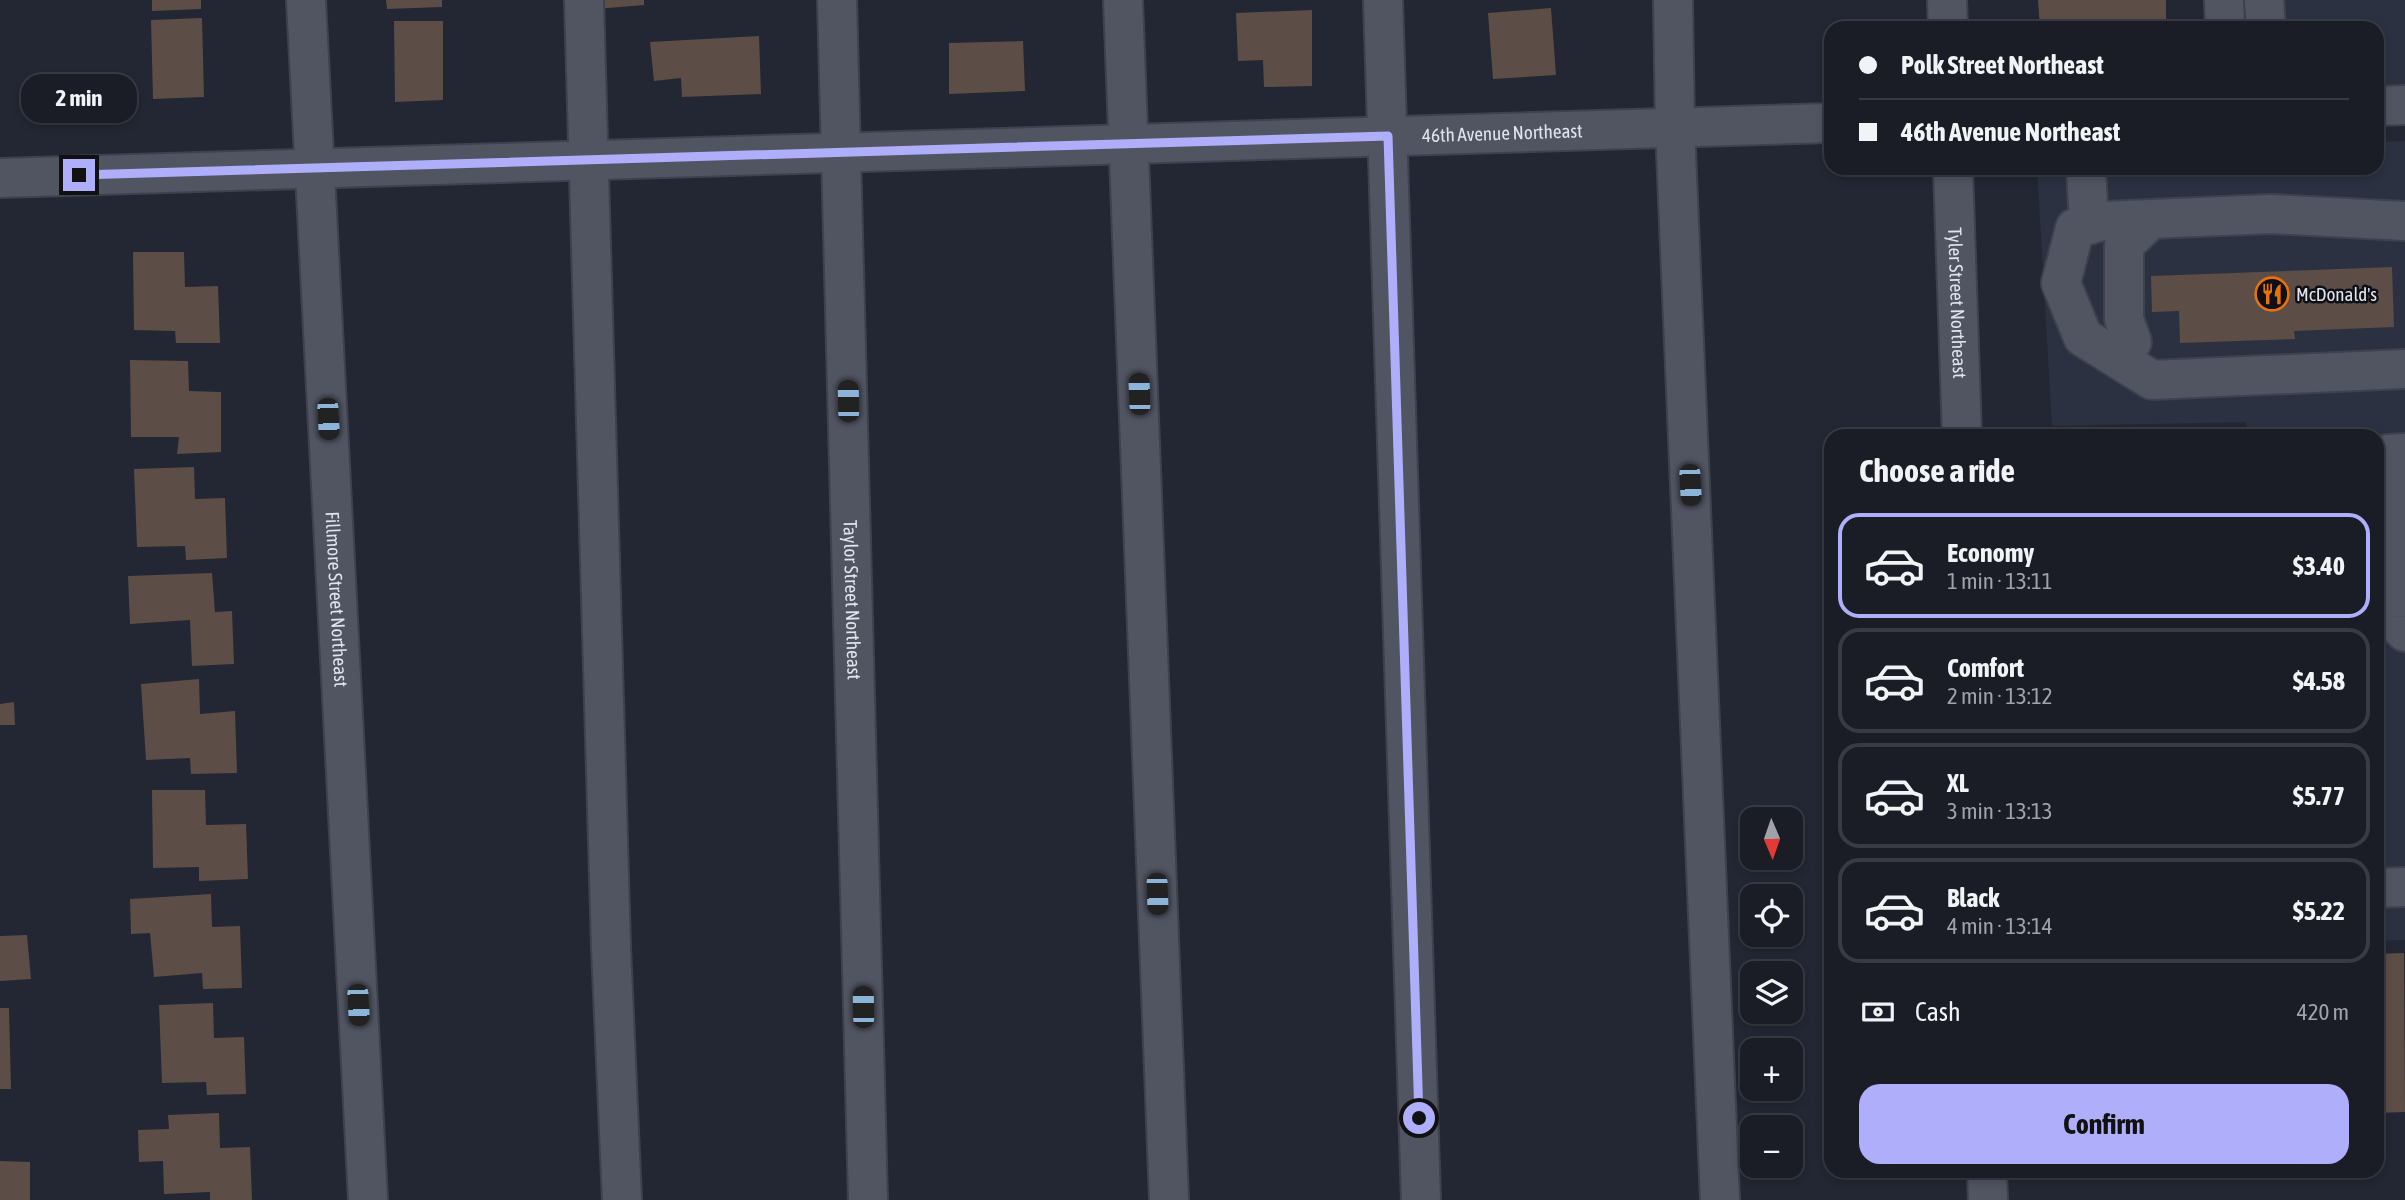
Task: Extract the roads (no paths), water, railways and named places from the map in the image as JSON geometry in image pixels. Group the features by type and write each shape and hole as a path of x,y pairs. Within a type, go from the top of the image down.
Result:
{"street":[{"name":"Fillmore Street Northeast","path":"306,0 369,1200"},
{"path":"584,0 611,947 622,1200"},
{"name":"Taylor Street Northeast","path":"837,0 868,1200"},
{"path":"1123,0 1169,1200"},
{"path":"1383,0 1422,1200"},
{"path":"1673,0 1675,128 1720,1200"},
{"path":"1947,0 1948,21"},
{"path":"2224,0 2225,21"},
{"path":"2264,0 2266,21"},
{"path":"2384,106 2405,105"},
{"name":"46th Avenue Northeast","path":"0,178 1824,123"},
{"name":"Tyler Street Northeast","path":"1953,175 1962,429"},
{"path":"2086,175 2089,225"},
{"path":"2401,365 2152,380 2083,337 2061,283 2075,228 2089,225 2271,214 2405,222"},
{"path":"2150,220 2124,245 2124,319 2132,342 2161,359 2309,354 2401,365"},
{"path":"2405,453 2388,454 2390,617 2405,632"},
{"path":"2384,888 2405,887"},
{"path":"1987,1178 1988,1200"}],"place":[{"name":"McDonald's","path":"2272,294"}]}
